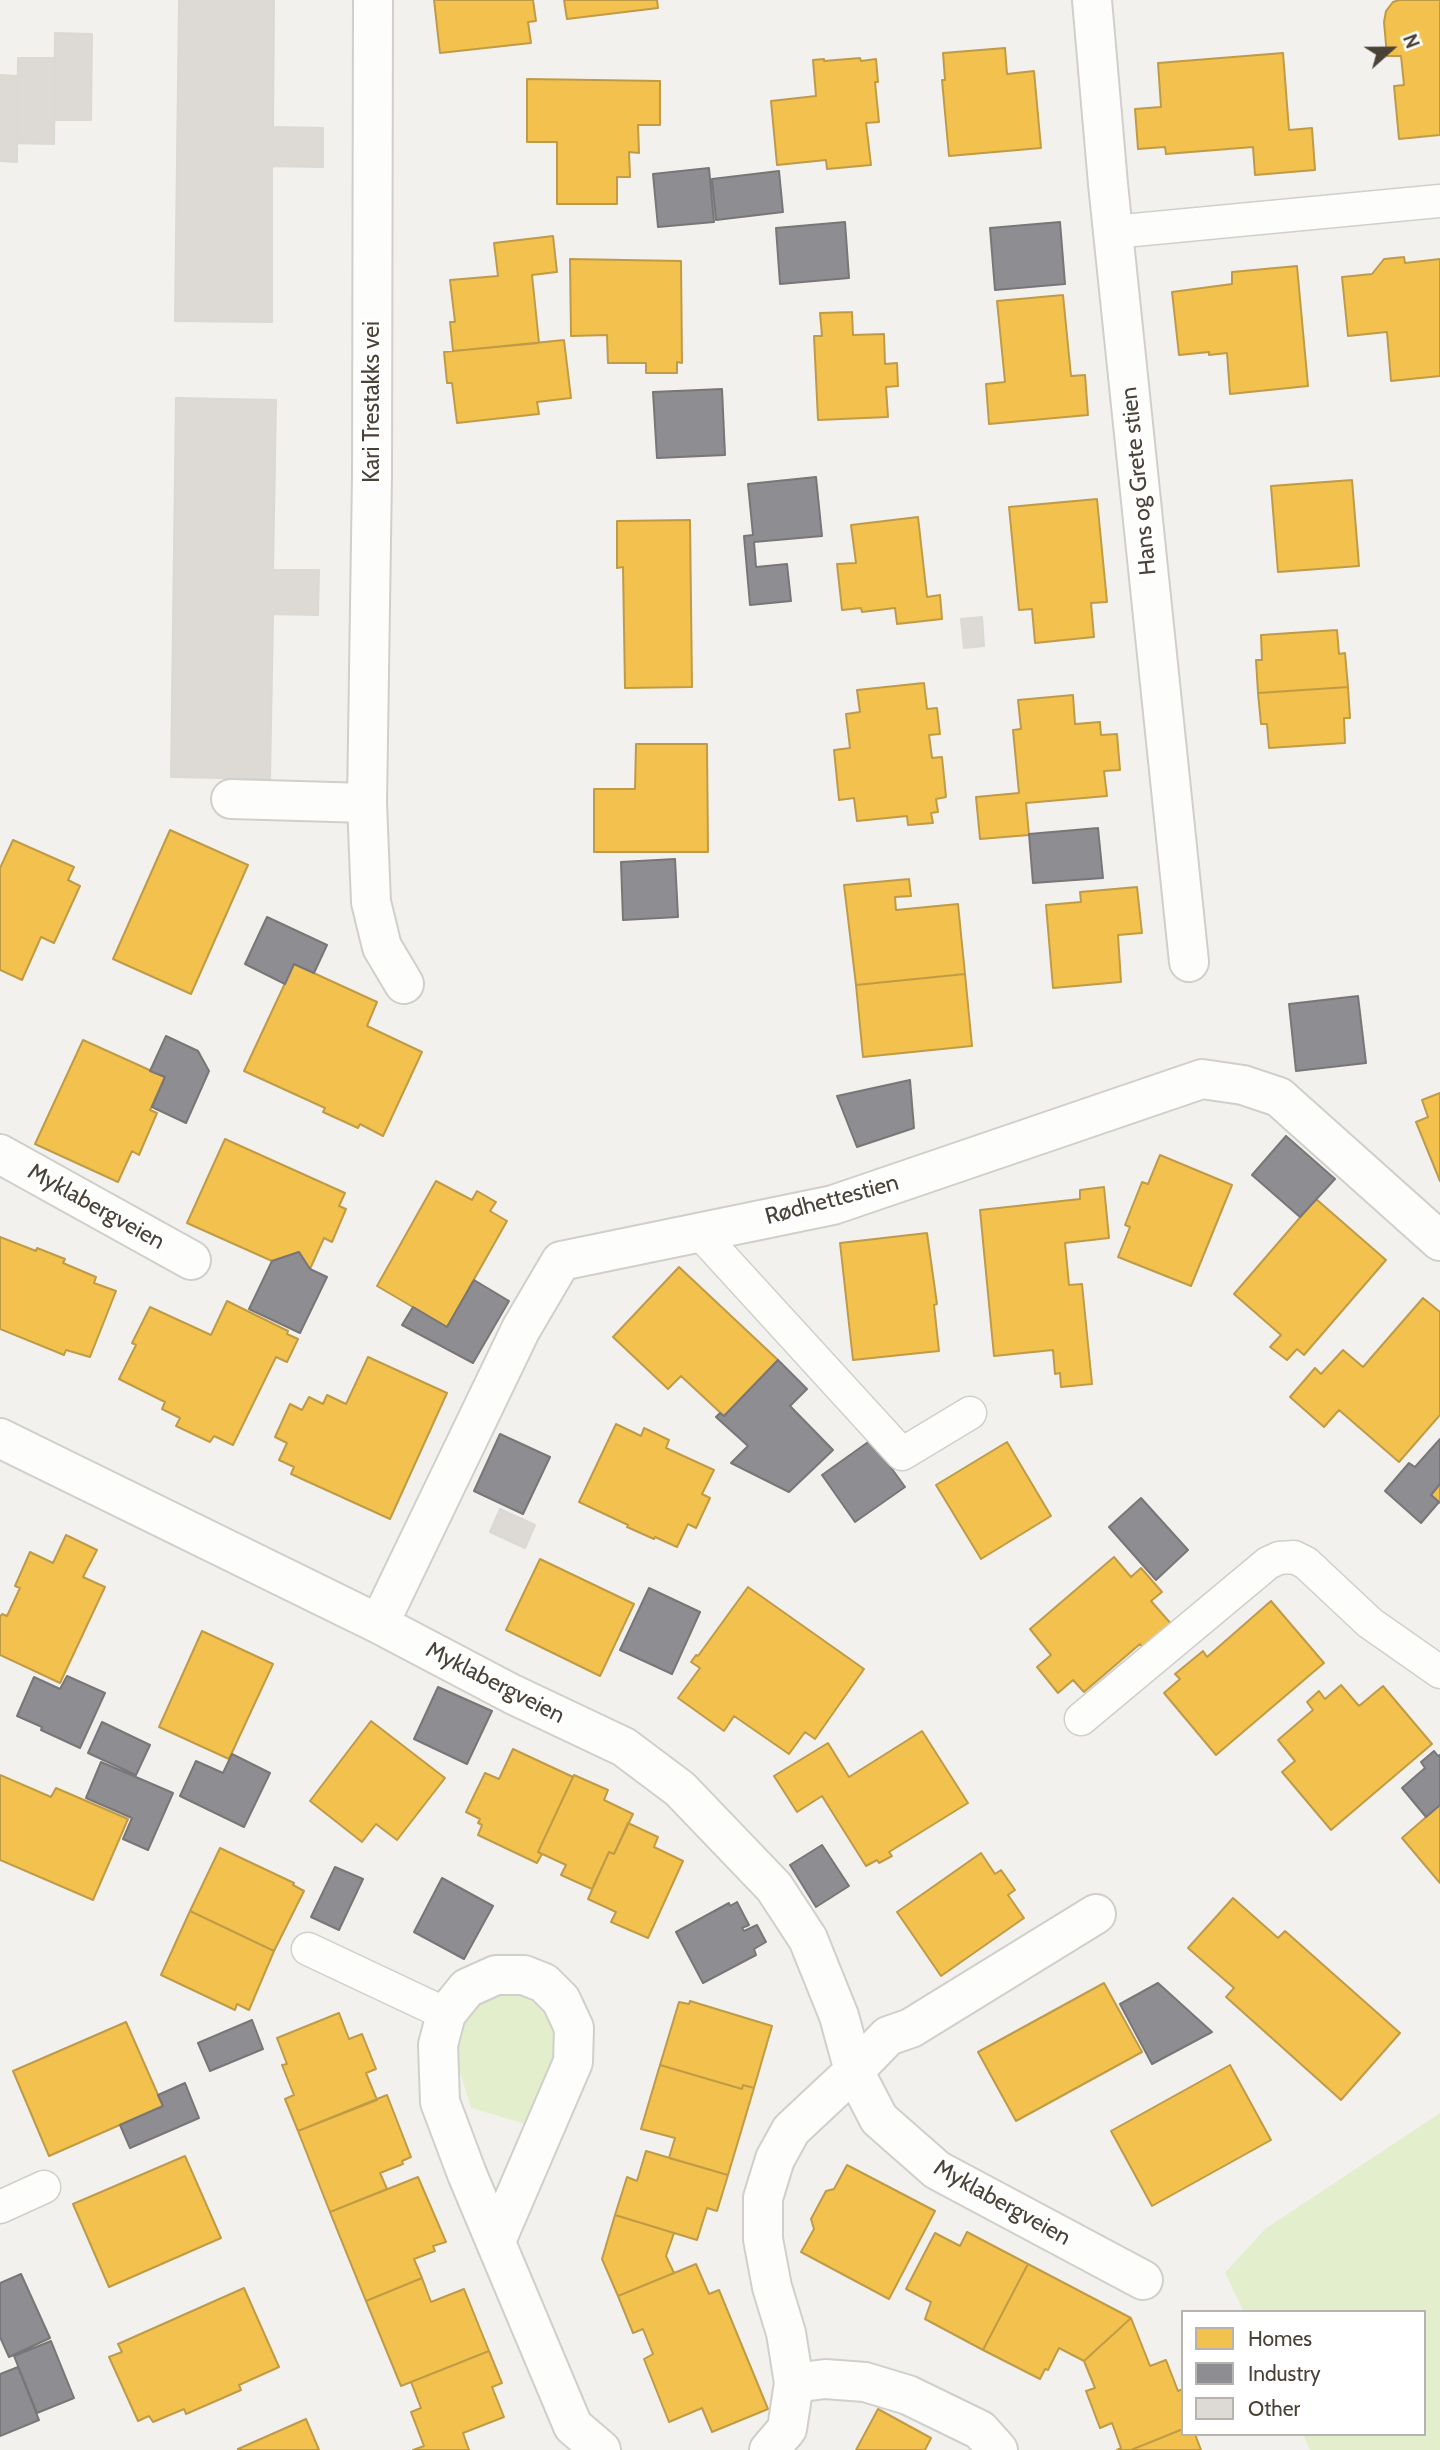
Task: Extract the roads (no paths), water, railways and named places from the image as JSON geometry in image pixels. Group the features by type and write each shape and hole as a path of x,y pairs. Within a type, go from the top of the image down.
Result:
{"street":[{"name":"Kari Trestakks vei","path":"373,0 372,476 367,803 371,902 382,947 404,984"},
{"name":"Hans og Grete stien","path":"1092,0 1113,232 1189,962"},
{"path":"231,799 367,803"},
{"name":"Rødhettestien","path":"379,1624 521,1329 561,1261 833,1205 1202,1079 1243,1085 1279,1097 1440,1241"},
{"name":"Myklabergveien","path":"0,1154 191,1260"},
{"name":"Myklabergveien","path":"0,1438 379,1624 512,1694 624,1747 680,1789 774,1887 808,1939 835,2004 854,2071 879,2119 937,2170 1143,2280"},
{"path":"769,2450 788,2429 793,2383 786,2333 772,2287 763,2239 763,2198 775,2159 791,2130 888,2036 911,2028 1096,1914"},
{"path":"496,2241 573,2062 573,2028 561,2000 544,1983 524,1975 496,1975 467,1988 446,2014 438,2045 440,2102 496,2241 573,2426 601,2450"},
{"path":"793,2383 825,2379 865,2382 908,2395 980,2431 998,2450"}],"lane":[{"path":"1113,232 1440,201"},
{"path":"700,1233 902,1454 970,1413"},
{"path":"1081,1719 1268,1563 1279,1558 1294,1557 1306,1563 1370,1623 1440,1672"},
{"path":"308,1949 446,2014"},
{"path":"0,2207 44,2187"}]}
